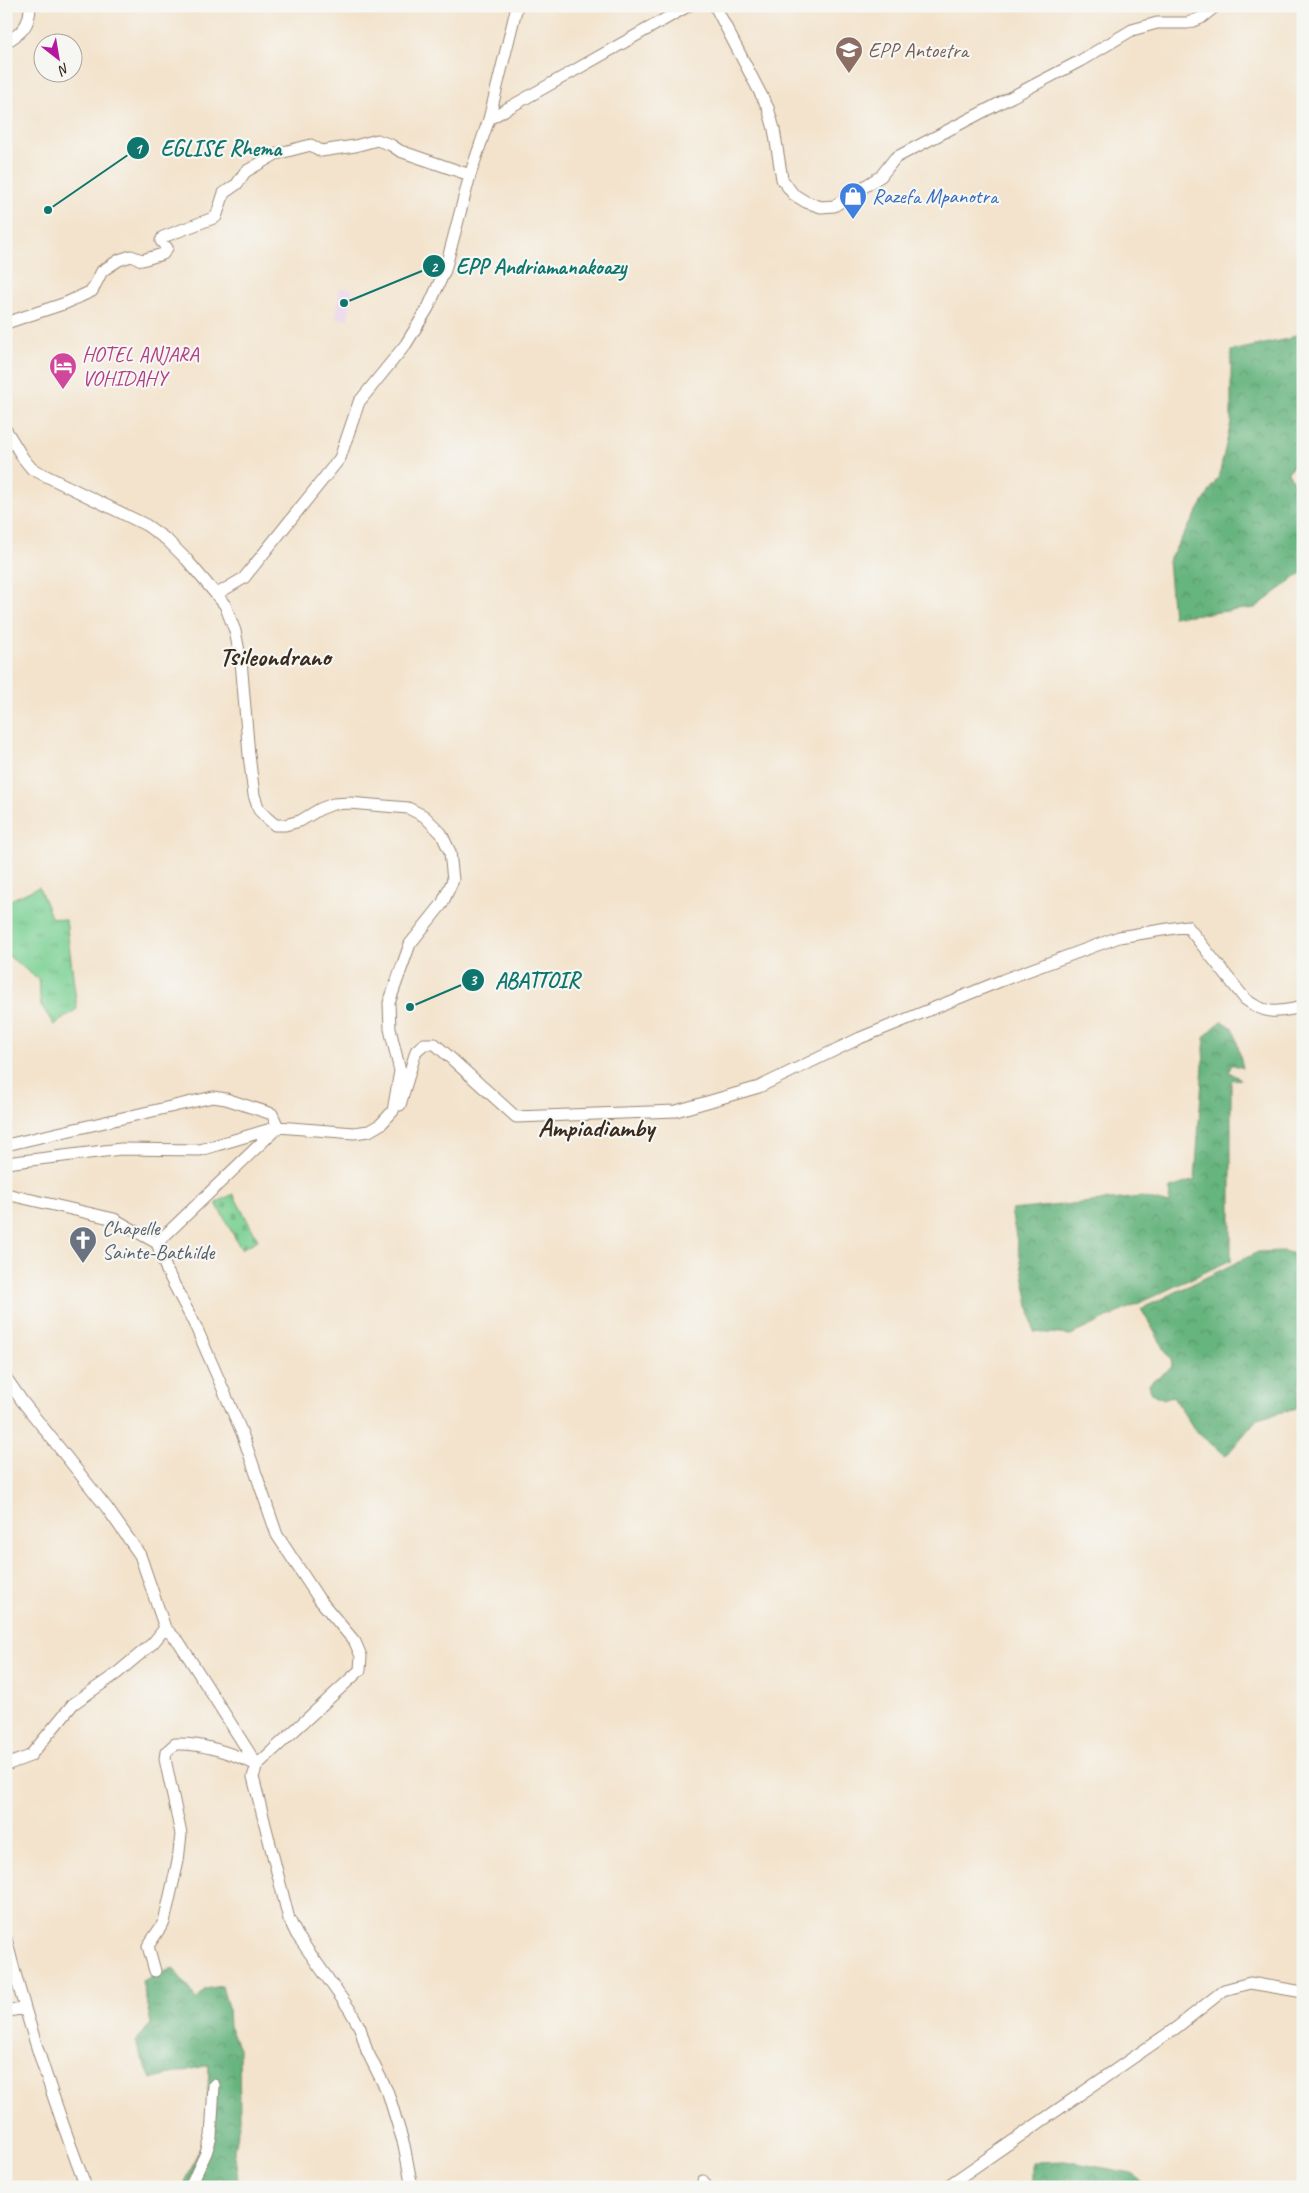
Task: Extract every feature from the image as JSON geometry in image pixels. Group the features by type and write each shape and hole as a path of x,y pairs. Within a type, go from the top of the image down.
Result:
{"street":[{"path":"6,42 20,34 27,26 30,6"},
{"path":"217,594 244,578 340,458 359,402 406,344 428,308 445,270 470,175 488,119 517,6"},
{"path":"488,119 688,6"},
{"path":"715,6 768,108 774,129 782,180 793,194 806,202 821,206 834,206 881,176 895,158 1080,61 1132,30 1157,23 1188,23 1201,18 1216,6"},
{"path":"6,323 66,303 92,291 102,271 119,260 131,256 142,260 163,254 167,248 161,241 163,237 216,217 224,193 237,184 245,172 276,154 311,146 321,151 355,146 377,140 391,145 400,152 470,175"},
{"path":"6,430 32,469 146,525 167,540 226,605 235,631 241,661 248,755 254,795 260,810 267,818 275,824 285,825 300,821 320,809 333,804 348,803 408,808 424,816 442,833 450,852 453,880 442,904 410,944 388,1003 390,1028 400,1071 393,1111"},
{"path":"6,1163 121,1149 200,1150 278,1127 354,1133 369,1131 381,1124 400,1105 416,1051 424,1044 435,1044 516,1117 676,1111 759,1087 860,1038 1003,980 1110,940 1187,926 1246,999 1257,1008 1272,1012 1303,1007"},
{"path":"6,1145 213,1097 226,1099 272,1114 278,1127"},
{"path":"157,1243 278,1127"},
{"path":"6,1194 114,1218 157,1243 167,1271 196,1327 242,1432 277,1535 319,1599 356,1642 361,1656 360,1670 257,1765 253,1777 289,1919 360,2028 367,2051 388,2093 404,2145 412,2187"},
{"path":"6,1378 22,1402 107,1508 140,1555 165,1628 179,1642 257,1765"},
{"path":"6,1765 30,1756 74,1704 123,1668 153,1642 165,1628"},
{"path":"155,1971 148,1946 164,1922 178,1861 181,1834 168,1782 166,1752 175,1744 189,1744 232,1754 257,1765"},
{"path":"6,1938 24,2008 54,2103 86,2187"},
{"path":"946,2187 1176,2028 1224,1990 1250,1983 1303,1992"},
{"path":"6,2012 24,2008"},
{"path":"190,2187 206,2153 211,2137 214,2085"}],"shaded area":[{"path":"340,288 352,289 348,319 336,318"}],"green space":[{"path":"1303,331 1303,455 1288,472 1303,501 1303,572 1255,608 1173,617 1168,561 1219,476 1231,422 1231,351 1288,339"},
{"path":"39,887 51,917 66,920 77,1009 54,1025 41,1005 38,979 6,954 6,902"},
{"path":"1221,1021 1234,1029 1243,1068 1231,1064 1229,1072 1241,1079 1231,1080 1231,1260 1071,1335 1034,1332 1011,1210 1141,1197 1169,1204 1170,1188 1195,1180 1205,1036"},
{"path":"233,1194 258,1240 241,1249 216,1203"},
{"path":"1283,1251 1303,1256 1303,1359 1297,1408 1257,1419 1226,1456 1194,1430 1173,1396 1164,1399 1150,1392 1149,1384 1172,1367 1171,1360 1141,1309 1258,1252"},
{"path":"173,1968 197,2000 205,1989 222,1986 228,2008 229,2026 239,2048 240,2120 234,2149 238,2179 234,2187 183,2187 206,2134 209,2065 151,2079 135,2042 151,2024 142,1981"},
{"path":"1065,2161 1132,2173 1147,2187 1032,2187 1032,2162"}],"place":[{"name":"EPP Antoetra","path":"849,74"},
{"name":"EGLISE Rhema","path":"48,210"},
{"name":"Razefa Mpanotra","path":"853,220"},
{"name":"EPP Andriamanakoazy","path":"344,303"},
{"name":"HOTEL ANJARA VOHIDAHY","path":"63,390"},
{"name":"ABATTOIR","path":"410,1007"},
{"name":"Chapelle Sainte-Bathilde","path":"83,1264"}],"district":[{"name":"Tsileondrano","path":"275,656"},
{"name":"Ampiadiamby","path":"596,1127"}]}
